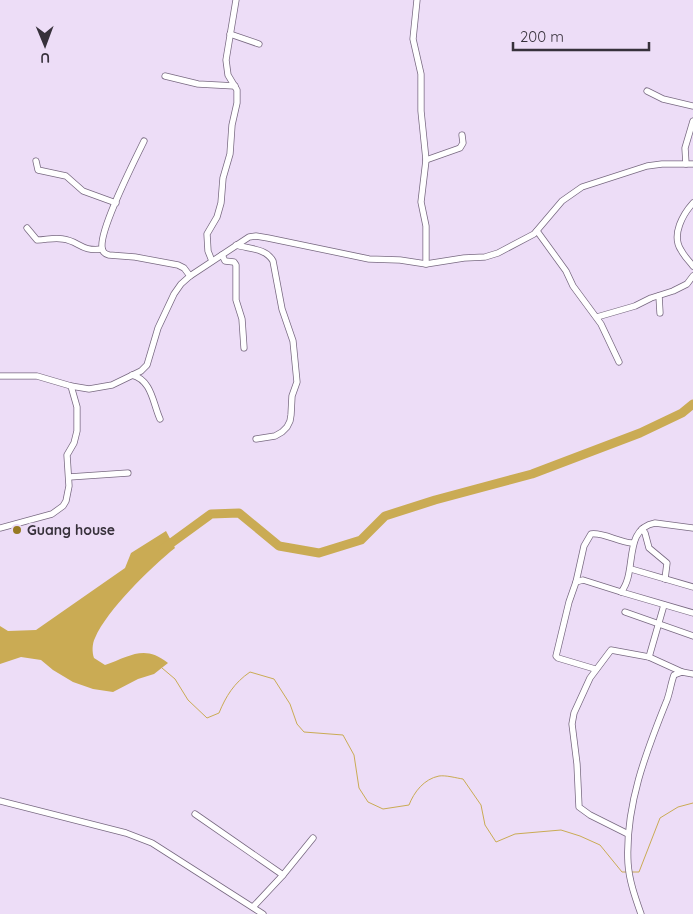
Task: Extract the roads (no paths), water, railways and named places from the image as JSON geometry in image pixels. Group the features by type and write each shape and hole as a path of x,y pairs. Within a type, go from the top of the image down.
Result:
{"street":[{"path":"212,261 208,251 207,234 221,203 224,178 230,154 232,124 237,103 237,93 228,75 226,60 236,0"},
{"path":"417,0 413,39 421,74 420,105 426,160 421,202 426,226 426,264"},
{"path":"230,34 259,44"},
{"path":"165,76 198,84 235,86"},
{"path":"647,91 663,99 693,106"},
{"path":"686,164 685,148 693,121"},
{"path":"426,160 460,148 463,143 462,135"},
{"path":"144,141 116,203 103,238 102,249 105,254 109,255 135,257 178,265 184,268 190,276"},
{"path":"36,161 38,170 66,176 83,191 116,203"},
{"path":"0,376 37,376 70,386 88,389 103,387 132,376 148,364 158,328 181,284 212,261 249,238 260,236 357,257 426,264 491,256 529,238 562,201 582,186 647,166 693,164"},
{"path":"693,203 684,214 679,226 678,240 680,250 693,266"},
{"path":"27,228 38,240 62,238 82,248 102,249"},
{"path":"537,231 566,271 573,286 597,317 608,335 619,362"},
{"path":"236,245 259,250 271,257 282,309 291,331 295,358 297,382 292,396 290,421 282,432 275,436 256,439"},
{"path":"222,255 225,261 234,262 236,265 236,300 242,319 244,348"},
{"path":"597,317 635,306 683,287 693,276"},
{"path":"659,296 660,313"},
{"path":"132,376 141,379 148,385 160,420"},
{"path":"0,528 52,514 63,506 68,495 67,455 76,437 77,407 70,386"},
{"path":"69,478 128,473"},
{"path":"621,592 631,569 632,543 642,529 655,523 693,528"},
{"path":"642,529 646,533 649,548 667,563 665,578"},
{"path":"595,669 556,656 584,546 591,534 598,534 621,542 632,543"},
{"path":"631,569 693,587"},
{"path":"576,582 583,580 693,614"},
{"path":"649,657 664,604"},
{"path":"626,612 693,636"},
{"path":"628,834 582,810 578,804 573,718 580,696 595,669 608,652 612,650 649,657 682,672 693,674"},
{"path":"642,914 629,873 628,834 635,793 644,759 668,698 674,675 682,672"},
{"path":"0,801 135,836 161,848 263,914"},
{"path":"195,814 283,875"},
{"path":"253,907 283,875 313,838"}],"waterway":[{"path":"163,549 211,514 239,513 279,546 319,553 361,540 385,516 435,500 532,474 640,433 682,413 693,404"},
{"path":"162,668 175,679 188,700 207,718 219,713 231,690 250,672 274,679 290,704 297,724 304,732 343,735 354,755 359,788 368,802 383,809 409,805 414,795 424,783 439,776 463,779 481,805 485,825 496,842 515,834 561,830 600,845 622,872 628,872"},
{"path":"632,872 639,872 660,818 678,807 693,803"}],"place":[{"name":"Guang house","path":"17,530"}]}
